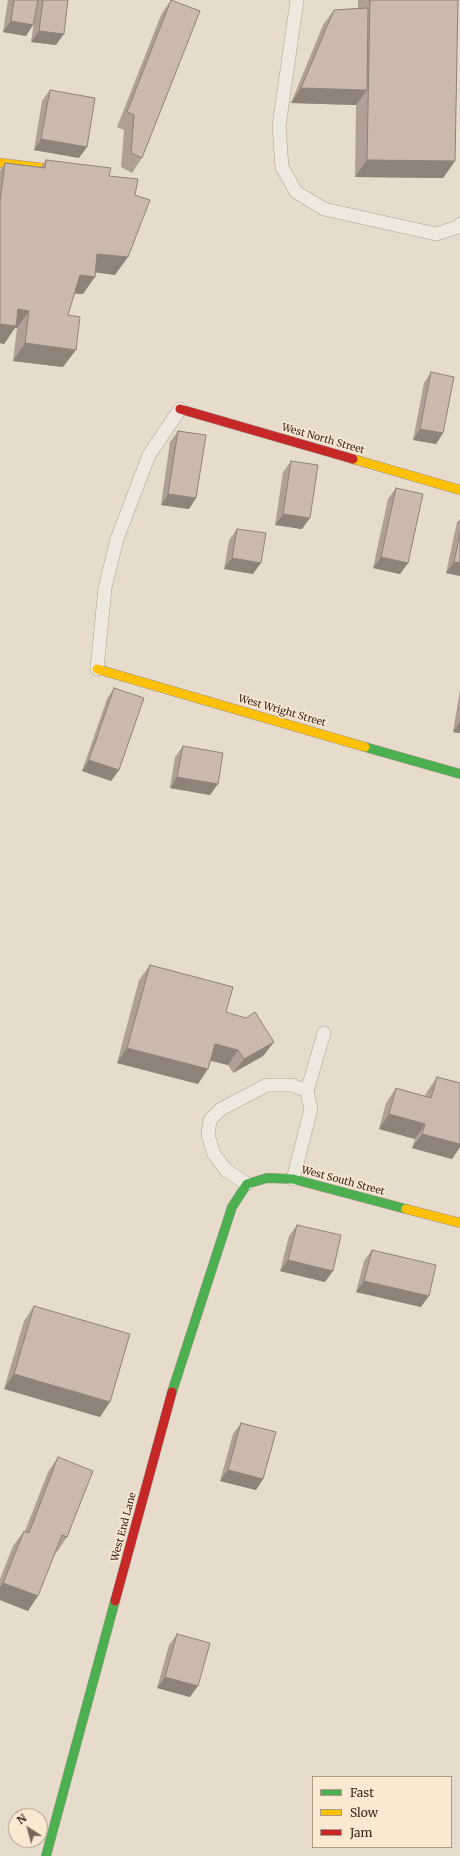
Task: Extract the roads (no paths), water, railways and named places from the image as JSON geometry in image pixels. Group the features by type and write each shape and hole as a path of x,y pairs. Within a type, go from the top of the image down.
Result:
{"street":[{"path":"0,163 52,169"},
{"name":"West North Street","path":"180,409 460,490"},
{"name":"West Wright Street","path":"97,669 460,774"},
{"name":"West South Street","path":"247,1184 267,1178 293,1179 460,1224"},
{"name":"West End Lane","path":"46,1856 177,1374 232,1207 247,1184"}],"lane":[{"path":"297,0 279,126 282,167 296,192 324,210 436,234 458,227 460,224"},
{"path":"97,669 105,588 117,539 149,455 180,409"},
{"path":"293,1179 311,1109 307,1091 324,1033"},
{"path":"247,1184 226,1170 214,1154 208,1136 210,1120 221,1109 268,1085 292,1085 307,1091"}]}
